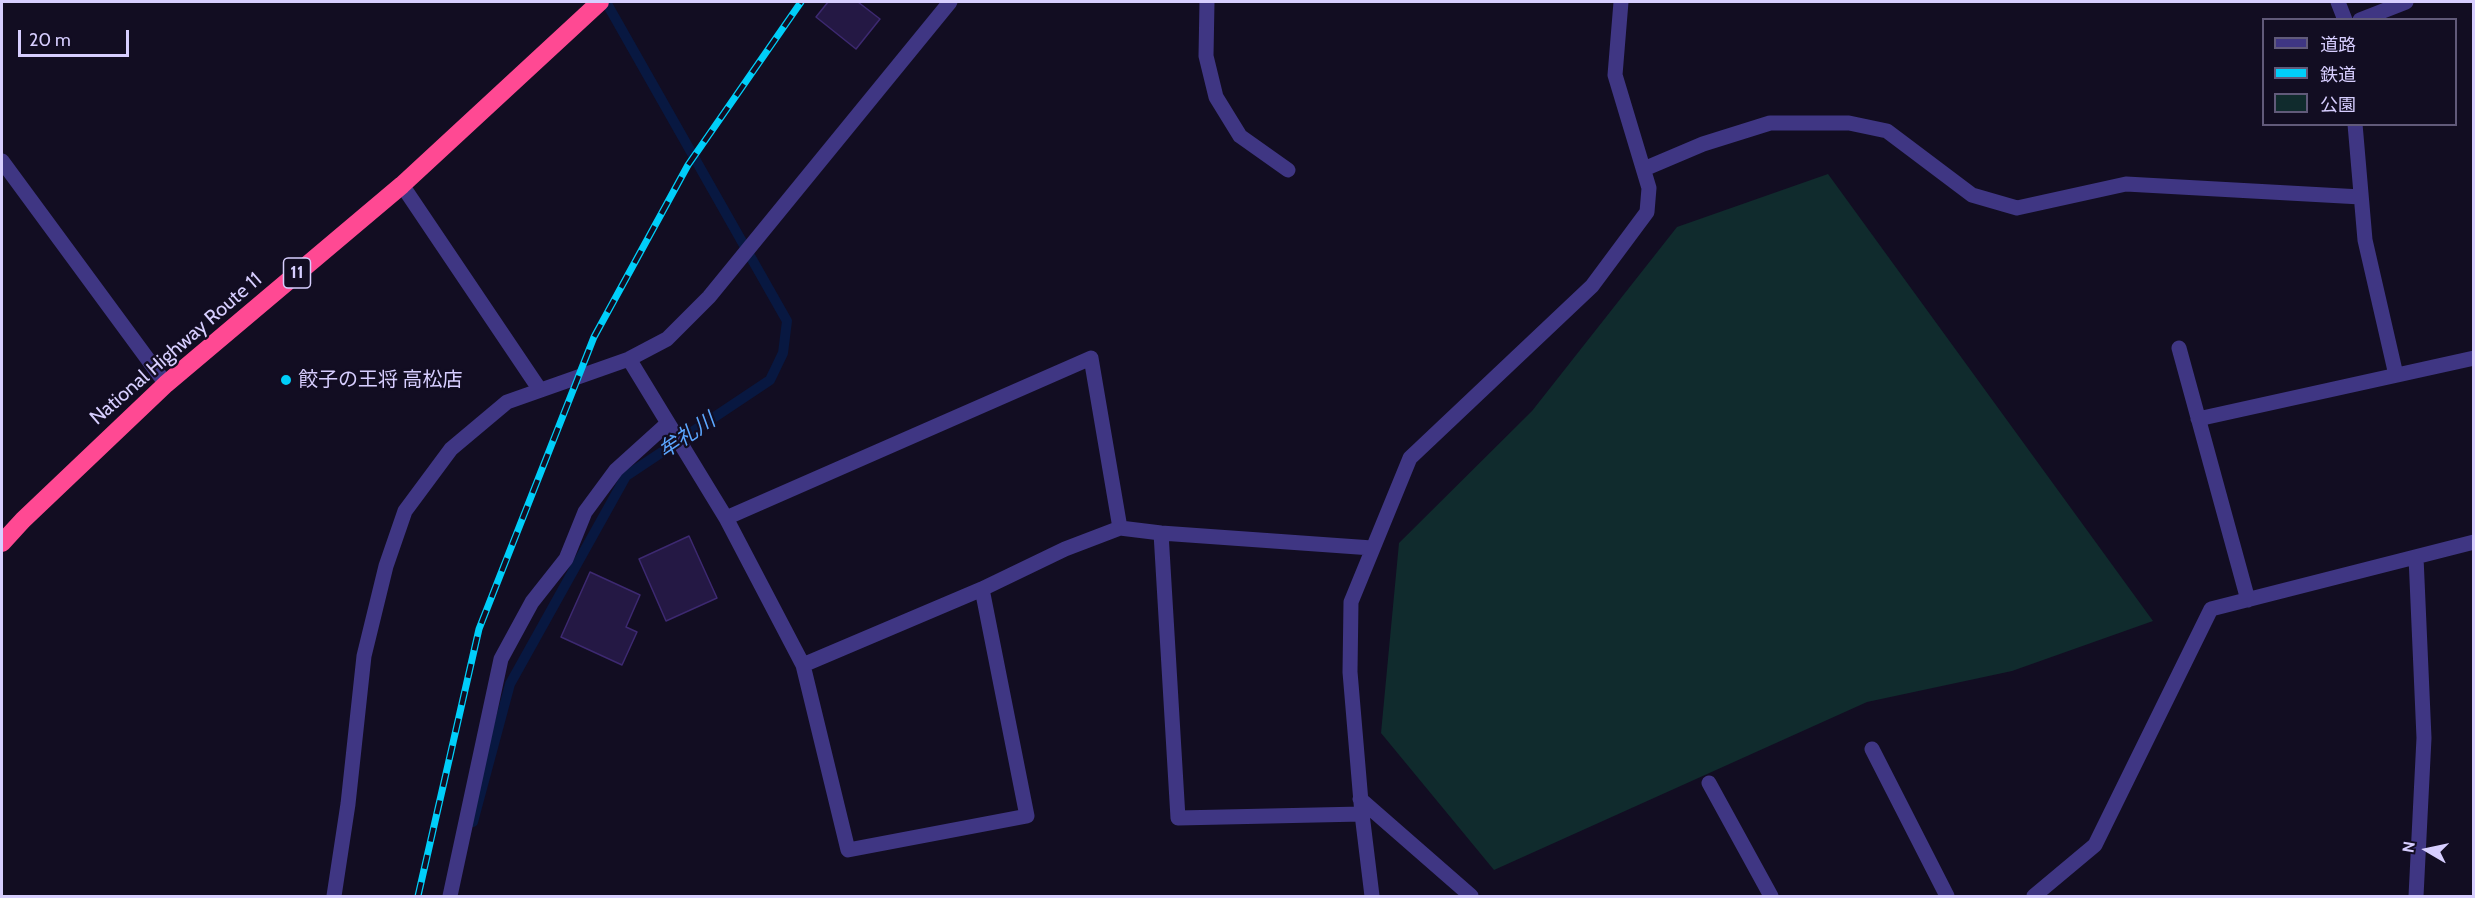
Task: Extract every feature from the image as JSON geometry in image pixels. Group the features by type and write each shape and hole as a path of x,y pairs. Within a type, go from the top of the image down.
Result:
{"highway":[{"name":"National Highway Route 11","path":"2,543 23,520 166,384 402,185 597,4"}],"street":[{"path":"334,897 348,804 364,656 386,566 405,511 451,449 507,402 629,359 667,339 709,297 950,2"},
{"path":"1207,2 1206,56 1216,98 1240,136 1288,170"},
{"path":"1372,897 1361,807 1350,672 1351,602 1410,458 1592,286 1647,212 1649,188 1615,75 1621,2"},
{"path":"2338,2 2344,18"},
{"path":"2365,18 2406,2"},
{"path":"1644,169 1703,144 1770,123 1849,123 1887,131 1972,195 2017,208 2126,184 2361,197"},
{"path":"2355,126 2365,240 2396,375"},
{"path":"2,161 166,384"},
{"path":"402,185 540,390"},
{"path":"2179,348 2248,600"},
{"path":"726,518 1091,358 1120,528"},
{"path":"2198,419 2474,358"},
{"path":"629,359 726,518 803,665 848,850 1027,816 982,589"},
{"path":"450,897 501,659 532,602 566,560 585,512 616,470 670,427"},
{"path":"803,665 982,589 1065,549 1120,528 1372,548"},
{"path":"1161,533 1178,818 1361,807 1471,897"},
{"path":"2034,897 2096,845 2211,609 2474,542"},
{"path":"2416,557 2424,738 2416,897"},
{"path":"1872,749 1947,897"},
{"path":"1709,783 1771,897"}],"green space":[{"path":"1828,174 2153,621 2012,671 1867,702 1494,870 1381,733 1399,543 1532,411 1677,227"}],"building":[{"path":"828,2 858,2 880,19 856,49 816,17"},
{"path":"689,536 717,598 666,621 639,559"},
{"path":"590,572 640,595 626,627 637,632 622,665 561,637"}],"waterway":[{"name":"牟礼川","path":"473,822 510,684 626,476 770,380 783,353 787,321 606,2"}],"railway":[{"path":"418,896 479,629 594,337 688,165 801,2"}],"place":[{"name":"餃子の王将 高松店","path":"286,380"}]}
